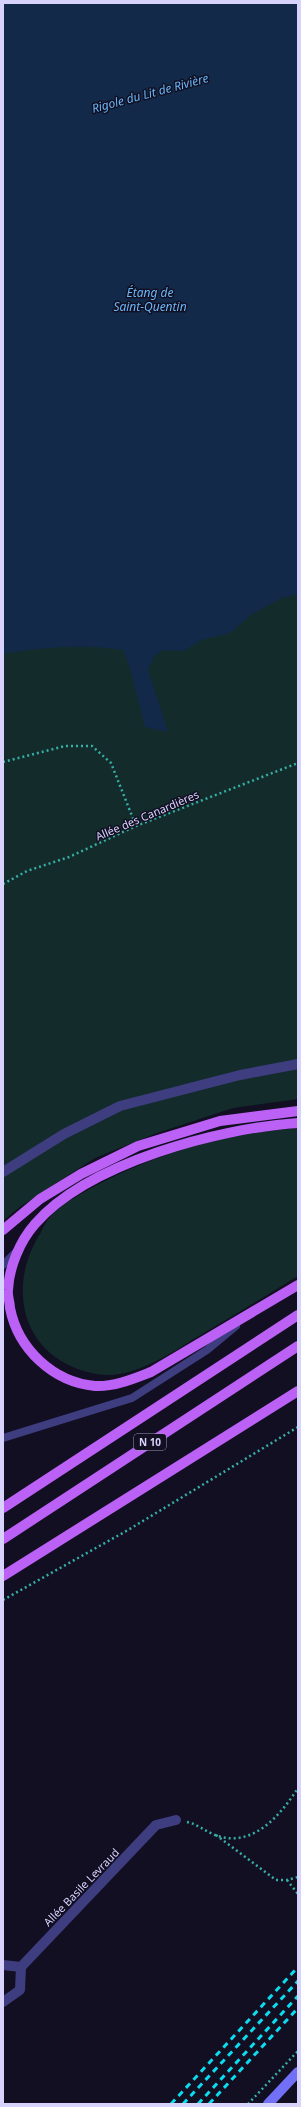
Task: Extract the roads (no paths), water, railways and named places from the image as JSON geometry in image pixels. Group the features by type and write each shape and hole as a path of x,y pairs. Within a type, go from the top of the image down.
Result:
{"main road":[{"path":"3,1230 40,1199 81,1174 138,1146 220,1121 298,1111"},
{"path":"298,1123 220,1134 142,1158 98,1177 54,1205 34,1225 18,1250 11,1271 8,1291 13,1322 25,1346 44,1366 68,1379 96,1386 125,1382 151,1372 298,1285"},
{"name":"N 10","path":"3,1508 298,1315"},
{"name":"N 10","path":"3,1539 298,1346"},
{"path":"3,1576 298,1391"},
{"path":"268,2104 298,2072"}],"street":[{"path":"3,1172 64,1134 120,1106 240,1075 298,1064"},
{"name":"Allée Basile Levraud","path":"20,1967 156,1825 176,1820"},
{"path":"3,1965 20,1967 20,1990 3,2002"}],"lane":[{"path":"3,1265 18,1250"},
{"path":"3,1438 132,1398 207,1350 252,1312"}],"water":[{"name":"Étang de Saint-Quentin","path":"3,3 298,3 298,594 282,598 252,614 230,633 201,640 184,651 162,650 154,657 148,670 168,732 145,727 130,668 123,650 94,647 63,647 3,654"}],"railway":[{"path":"171,2104 298,1967"},
{"path":"183,2104 298,1981"},
{"path":"198,2104 298,1996"},
{"path":"209,2104 298,2008"}],"water label":[{"name":"Rigole du Lit de Rivière","path":"150,93"}]}
